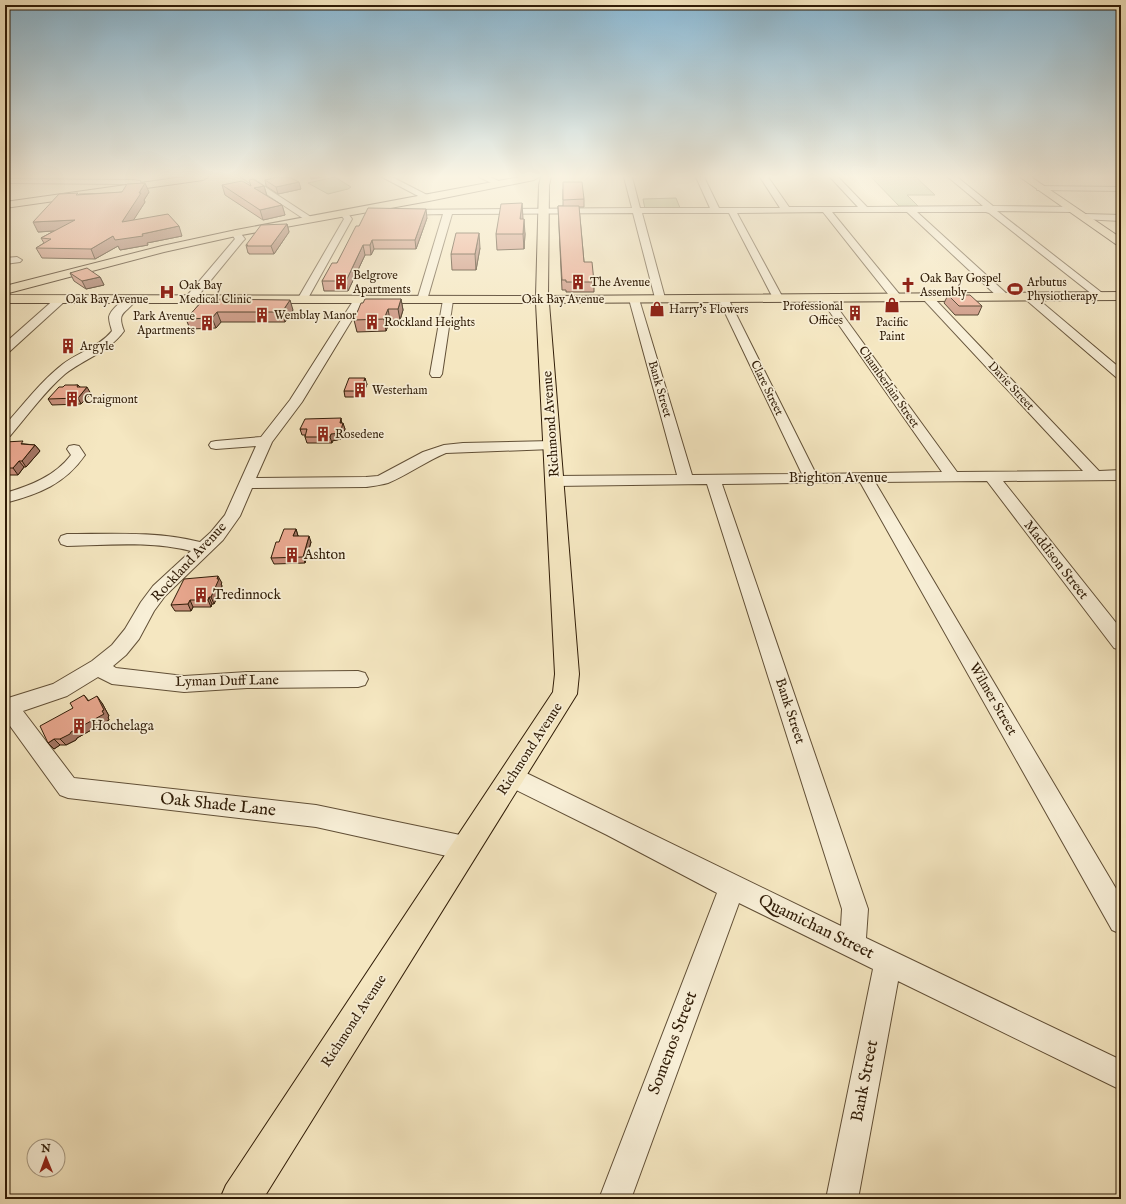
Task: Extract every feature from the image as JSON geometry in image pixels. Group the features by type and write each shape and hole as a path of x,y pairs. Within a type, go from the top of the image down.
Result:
{"main road":[{"path":"5,290 162,249 231,233"},
{"name":"Richmond Avenue","path":"240,1199 565,694 567,674 542,299 543,233"},
{"path":"1107,233 1121,243"},
{"path":"44,281 38,284 34,290 56,299"},
{"name":"Oak Bay Avenue","path":"5,299 448,300 1121,296"}],"street":[{"path":"189,300 240,239 237,233"},
{"path":"302,300 340,233"},
{"path":"422,300 442,233"},
{"path":"644,233 660,298"},
{"path":"744,233 778,298"},
{"path":"845,233 896,297"},
{"path":"936,233 1003,296"},
{"path":"1021,233 1101,296"},
{"path":"5,261 16,260"},
{"path":"1028,296 1121,375"},
{"name":"Davie Street","path":"927,297 1094,475"},
{"name":"Clare Street","path":"723,298 811,478"},
{"name":"Chamberlain Street","path":"825,298 953,477"},
{"path":"5,349 56,299"},
{"name":"Bank Street","path":"634,299 686,480"},
{"path":"5,434 19,416 68,366 102,347 115,337 118,331 114,316 131,300"},
{"name":"Rockland Avenue","path":"7,708 60,690 99,667 119,650 132,634 147,607 159,591 217,536 232,516 265,441 295,402 359,300"},
{"path":"436,374 448,300"},
{"path":"216,445 265,441"},
{"path":"246,483 366,482 381,480 444,449 463,447 552,446"},
{"path":"5,498 27,492 44,484 59,474 73,462 78,455 74,449"},
{"name":"Brighton Avenue","path":"555,481 1121,475"},
{"name":"Maddison Street","path":"991,476 1121,643"},
{"name":"Wilmer Street","path":"865,478 1121,921"},
{"name":"Bank Street","path":"713,479 855,909 853,945"},
{"path":"66,540 156,539 182,542 205,548"},
{"name":"Lyman Duff Lane","path":"99,667 112,676 184,684 247,680 358,679"},
{"name":"Oak Shade Lane","path":"7,708 68,788 316,816 465,848"},
{"name":"Quamichan Street","path":"512,777 615,827 732,887 1121,1075"},
{"name":"Somenos Street","path":"615,1199 732,887"},
{"name":"Bank Street","path":"842,1199 888,962"}],"building":[{"path":"50,233 146,233 142,234 143,236 115,240 113,236 91,249 36,248 51,239 41,238"},
{"path":"255,233 280,233 271,246 246,245"},
{"path":"352,233 417,233 415,240 372,240 370,245 363,245 346,281 322,281 332,263 337,263"},
{"path":"456,233 479,233 475,254 451,254"},
{"path":"496,233 523,233 523,234"},
{"path":"559,233 581,233 584,262 592,262 594,282 566,282 566,280 562,280"},
{"path":"87,268 100,277 82,281 70,273"},
{"path":"948,295 970,295 982,306 959,306"},
{"path":"204,299 290,300 282,312 217,312 212,318 186,319"},
{"path":"365,299 401,299 398,309 388,309 384,319 354,320 361,303 363,303"},
{"path":"349,378 365,378 360,391 344,391"},
{"path":"65,385 87,387 78,398 48,399 59,387 63,387"},
{"path":"341,418 340,423 343,423 340,433 331,434 330,437 305,437 307,429 300,429 305,419"},
{"path":"23,441 21,444 35,445 22,461 19,461 13,468 5,468 5,442"},
{"name":"Ashton","path":"284,529 296,529 293,536 309,536 303,557 271,558 276,542 279,542"},
{"path":"218,576 217,579 219,579 211,597 209,597 208,600 190,600 188,604 171,605 184,579"},
{"name":"Hochelaga","path":"84,695 88,701 97,696 104,710 102,711 104,714 71,732 70,734 60,739 54,739 48,743 40,726 73,708 70,703"}],"place":[{"name":"Belgrove Apartments","path":"341,282"},
{"name":"The Avenue","path":"578,282"},
{"name":"Oak Bay Gospel Assembly","path":"908,285"},
{"name":"Arbutus Physiotherapy","path":"1015,289"},
{"name":"Oak Bay Medical Clinic","path":"167,292"},
{"name":"Pacific Paint","path":"892,305"},
{"name":"Harry's Flowers","path":"657,309"},
{"name":"Professional Offices","path":"855,313"},
{"name":"Wemblay Manor","path":"262,315"},
{"name":"Rockland Heights","path":"372,322"},
{"name":"Park Avenue Apartments","path":"207,323"},
{"name":"Argyle","path":"68,346"},
{"name":"Westerham","path":"360,390"},
{"name":"Craigmont","path":"72,399"},
{"name":"Rosedene","path":"323,434"},
{"name":"Ashton","path":"292,555"},
{"name":"Tredinnock","path":"201,595"},
{"name":"Hochelaga","path":"79,726"}]}
